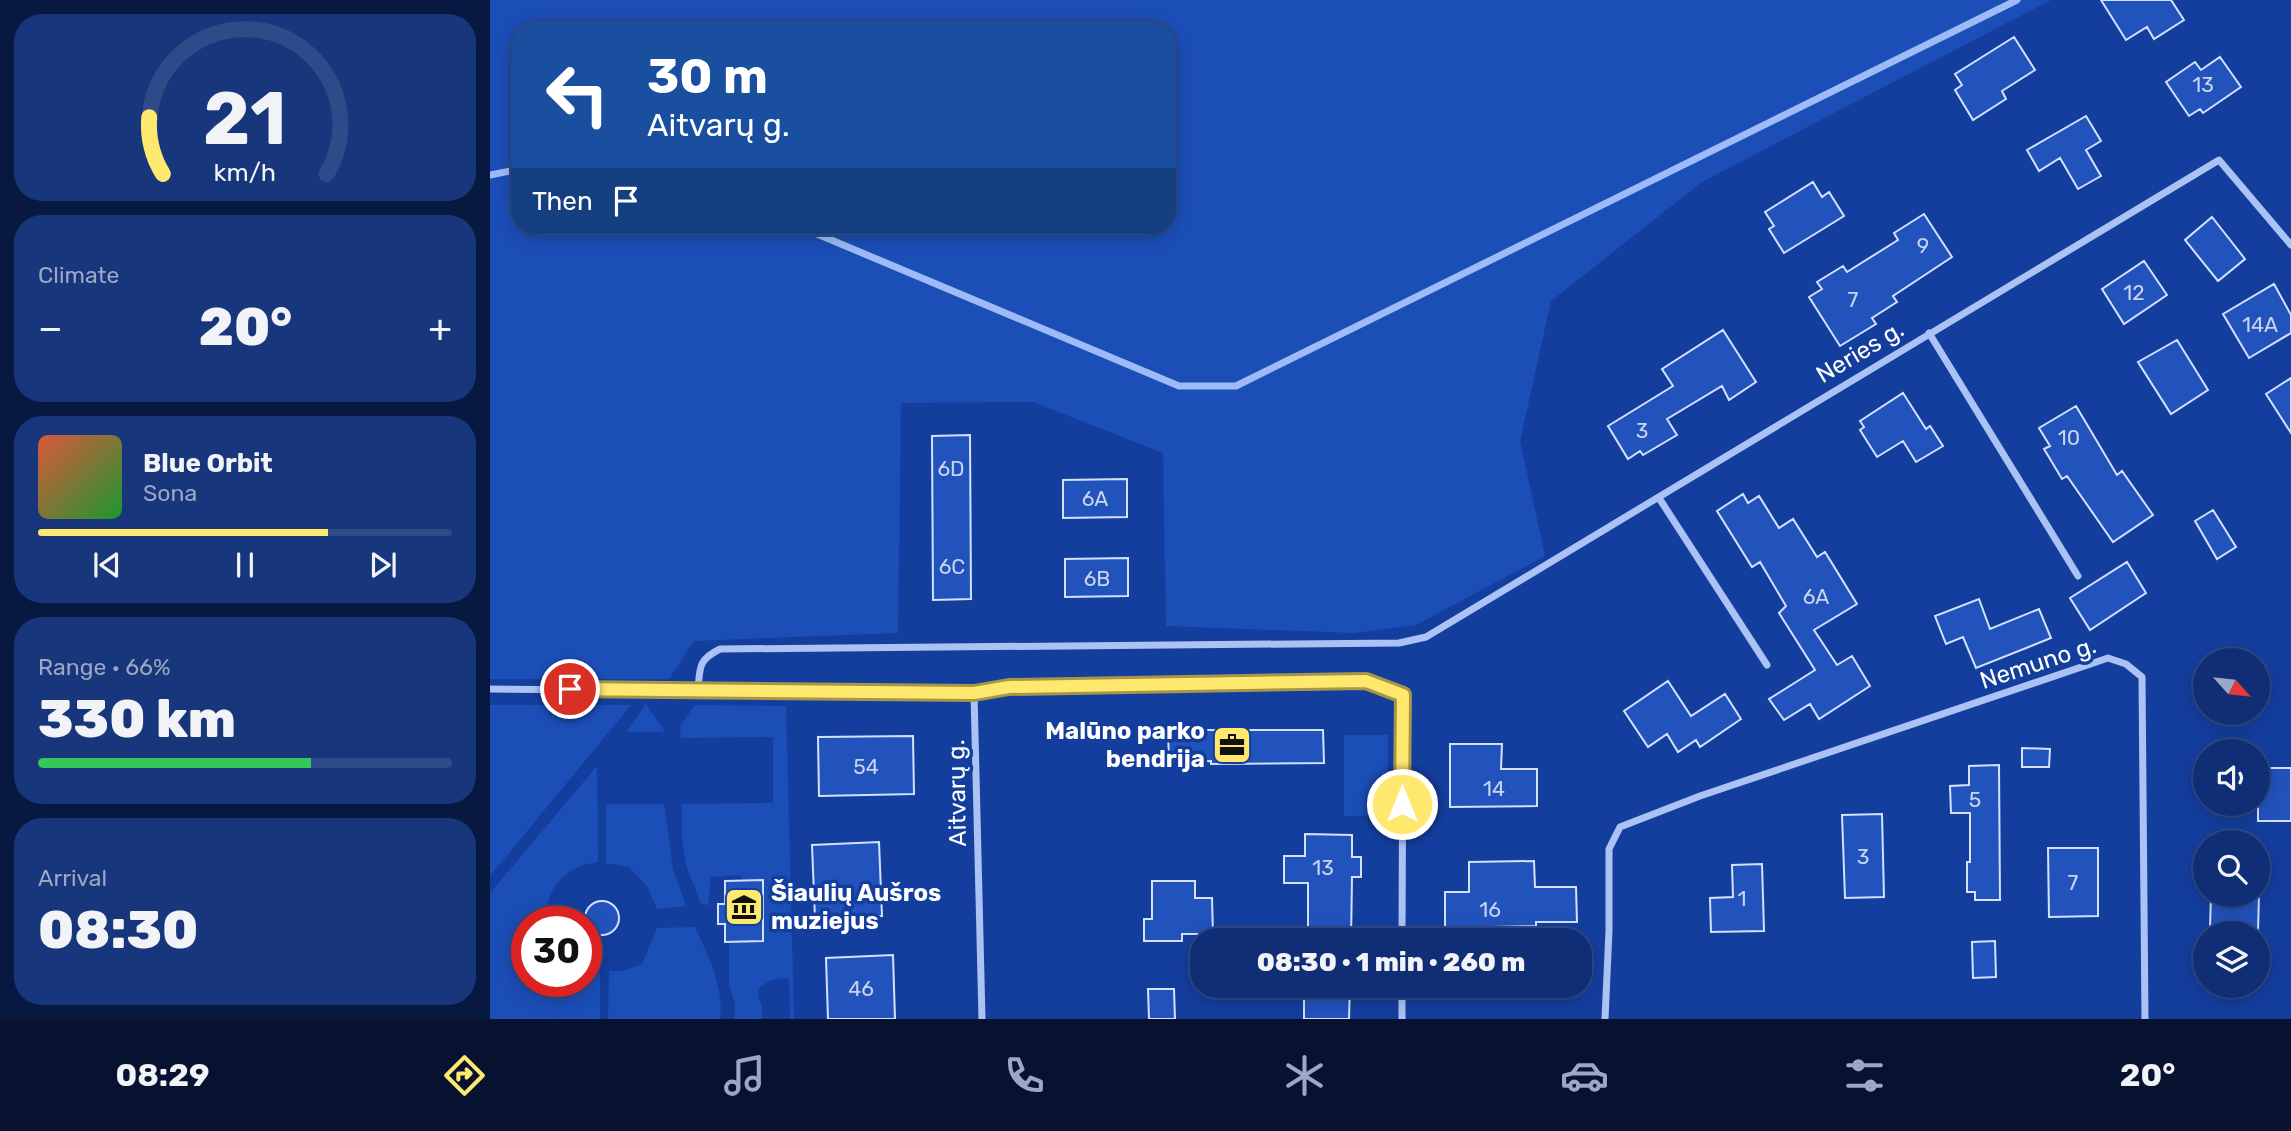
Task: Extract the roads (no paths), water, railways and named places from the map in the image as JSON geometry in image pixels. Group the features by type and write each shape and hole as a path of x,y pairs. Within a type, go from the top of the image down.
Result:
{"street":[{"name":"Neries g.","path":"698,690 700,666 705,656 720,649 1399,643 1426,637 2219,160 2291,245"},
{"path":"1929,333 2078,576"},
{"path":"1660,498 1767,665"},
{"name":"Nemuno g.","path":"1605,1019 1609,849 1620,827 1700,796 2108,658 2126,664 2142,677 2145,1019"},
{"path":"490,689 974,693 1009,687 1366,681 1403,695 1402,928"},
{"name":"Aitvarų g.","path":"974,693 982,1019"},
{"path":"1402,998 1402,1019"}],"waterway":[{"path":"819,235 1179,386 1236,386 2017,0"},
{"path":"490,175 511,171"}],"place":[{"name":"Malūno parko bendrija","path":"1232,745"},
{"name":"Šiaulių Aušros muziejus","path":"744,907"}]}
